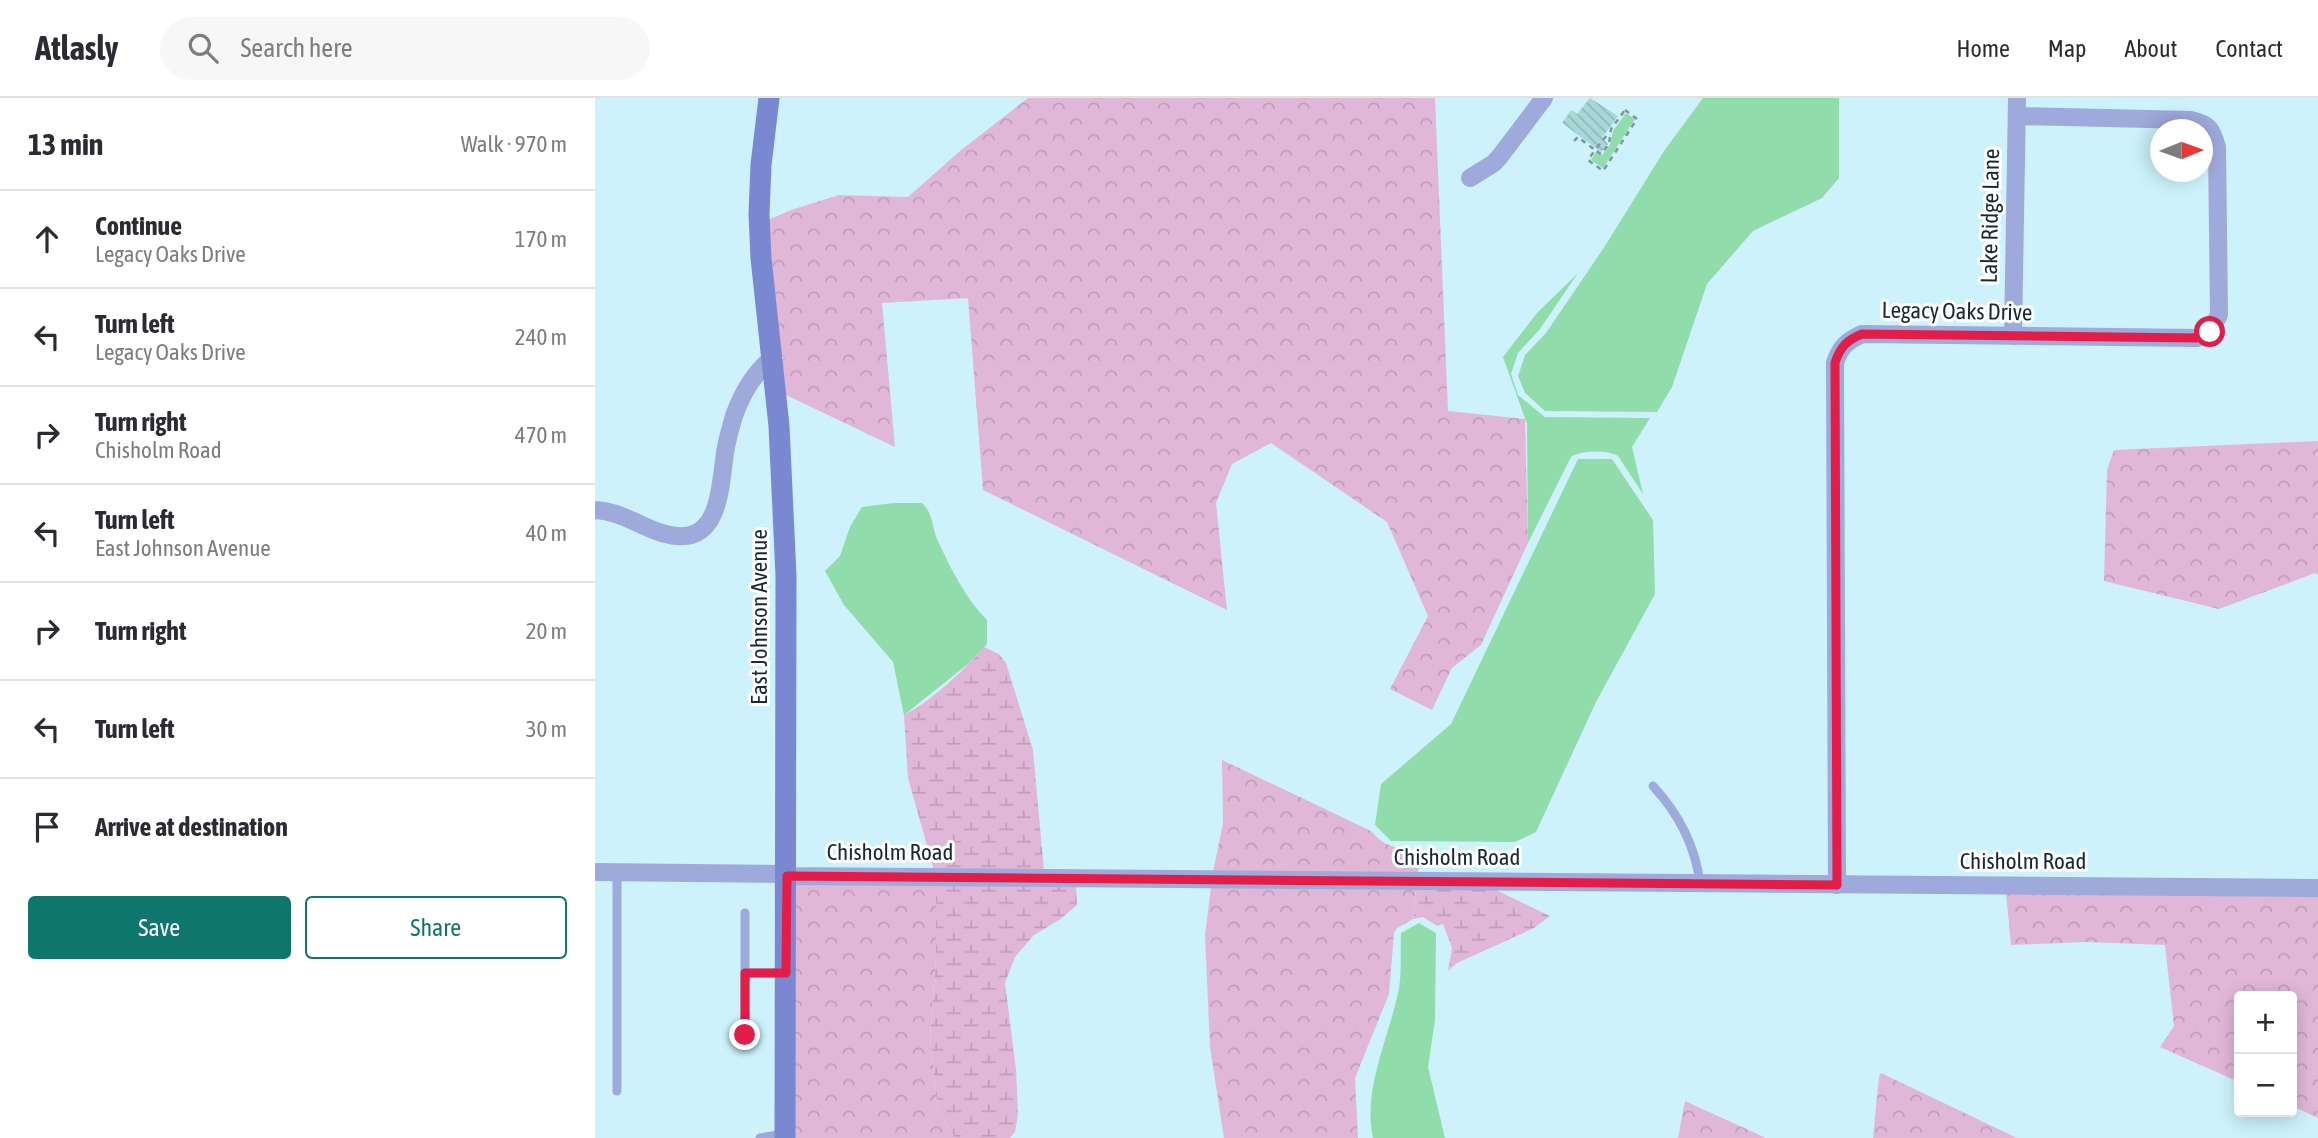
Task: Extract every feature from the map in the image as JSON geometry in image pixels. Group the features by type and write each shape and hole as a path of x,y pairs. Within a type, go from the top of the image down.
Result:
{"main road":[{"name":"East Johnson Avenue","path":"769,98 761,165 759,214 761,258 779,426 785,551 785,1136"}],"street":[{"path":"1471,177 1494,163 1544,98"},
{"name":"Lake Ridge Lane","path":"2013,336 2017,98"},
{"name":"Legacy Oaks Drive","path":"1837,885 1835,363 1839,349 1862,334 2197,338 2210,332 2219,315 2217,147 2212,130 2201,122 2191,120 2017,116"},
{"path":"595,510 624,516 677,536 690,535 701,530 716,510 726,445 738,406 752,378 772,358"},
{"name":"Chisholm Road","path":"595,872 787,876 2318,888"}],"lane":[{"path":"1653,786 1669,803 1685,832 1695,855 1699,883"},
{"path":"617,873 617,1091"},
{"path":"745,913 745,1035"},
{"path":"745,973 786,973"},
{"path":"760,1138 785,1136"}],"path":[{"path":"1625,110 1637,119 1603,170 1588,160 1609,133 1625,110"},
{"path":"1574,141 1578,138 1601,154 1609,144 1609,133"}],"green space":[{"path":"1028,98 1435,98 1448,411 1525,419 1528,543 1481,645 1452,668 1432,710 1390,689 1428,616 1387,522 1271,443 1232,464 1216,503 1227,610 983,490 968,298 882,303 895,447 784,394 781,361 784,358 780,355 768,220 839,195 908,197 960,151"},
{"path":"2318,441 2318,575 2315,573 2219,609 2104,581 2107,470 2114,450"},
{"path":"984,647 999,654 1006,663 1033,750 1044,871 934,870 908,778 904,715 947,684"},
{"path":"1222,760 1371,831 1389,845 1420,854 1418,874 1213,872 1223,823"},
{"path":"795,884 936,885 936,956 930,1039 938,1111 955,1138 794,1138"},
{"path":"936,885 1076,886 1077,905 1034,935 1015,957 1005,983 1016,1069 1018,1115 1015,1132 1010,1138 955,1138 938,1111 930,1039 936,956"},
{"path":"1211,887 1416,889 1413,919 1397,928 1394,933 1389,994 1355,1078 1358,1138 1224,1138 1210,1047 1205,935"},
{"path":"1416,889 1494,889 1550,916 1534,928 1457,963 1448,971 1452,948 1443,924 1437,926 1423,917 1413,919"},
{"path":"2006,893 2318,896 2318,1118 2297,1108 2297,991 2234,991 2234,1080 2160,1047 2174,1026 2165,945 2086,942 2011,945"},
{"path":"1881,1073 2017,1138 1873,1138"},
{"path":"1685,1101 1766,1138 1678,1138"}],"shaded area":[{"path":"1703,98 1839,98 1839,178 1822,198 1753,231 1707,284 1672,387 1657,412 1545,411 1525,393 1518,376 1525,355 1546,333 1605,246 1664,151"},
{"path":"1626,113 1635,119 1603,168 1591,160 1596,152 1602,155 1610,145 1613,131"},
{"path":"1578,273 1540,329 1518,353 1511,374 1518,395 1545,417 1650,418 1632,447 1643,494 1618,456 1595,452 1571,457 1528,543 1527,424 1503,357 1537,313"},
{"path":"1578,459 1612,459 1653,520 1655,594 1596,702 1536,832 1515,842 1391,841 1375,825 1381,784 1451,724"},
{"path":"922,503 926,507 937,539 953,571 965,592 987,620 987,644 968,664 904,715 893,662 844,605 825,571 840,556 850,527 862,507"},
{"path":"1419,923 1436,933 1435,1020 1428,1067 1445,1138 1373,1138 1371,1100 1399,988 1401,933"}],"building":[{"path":"1590,98 1618,116 1602,138 1608,144 1601,152 1562,123 1571,110 1577,114"}],"route":[{"path":"745,1035 745,973 786,973 787,876 1837,885 1835,363 1839,349 1862,334 2197,338 2210,332"}]}
